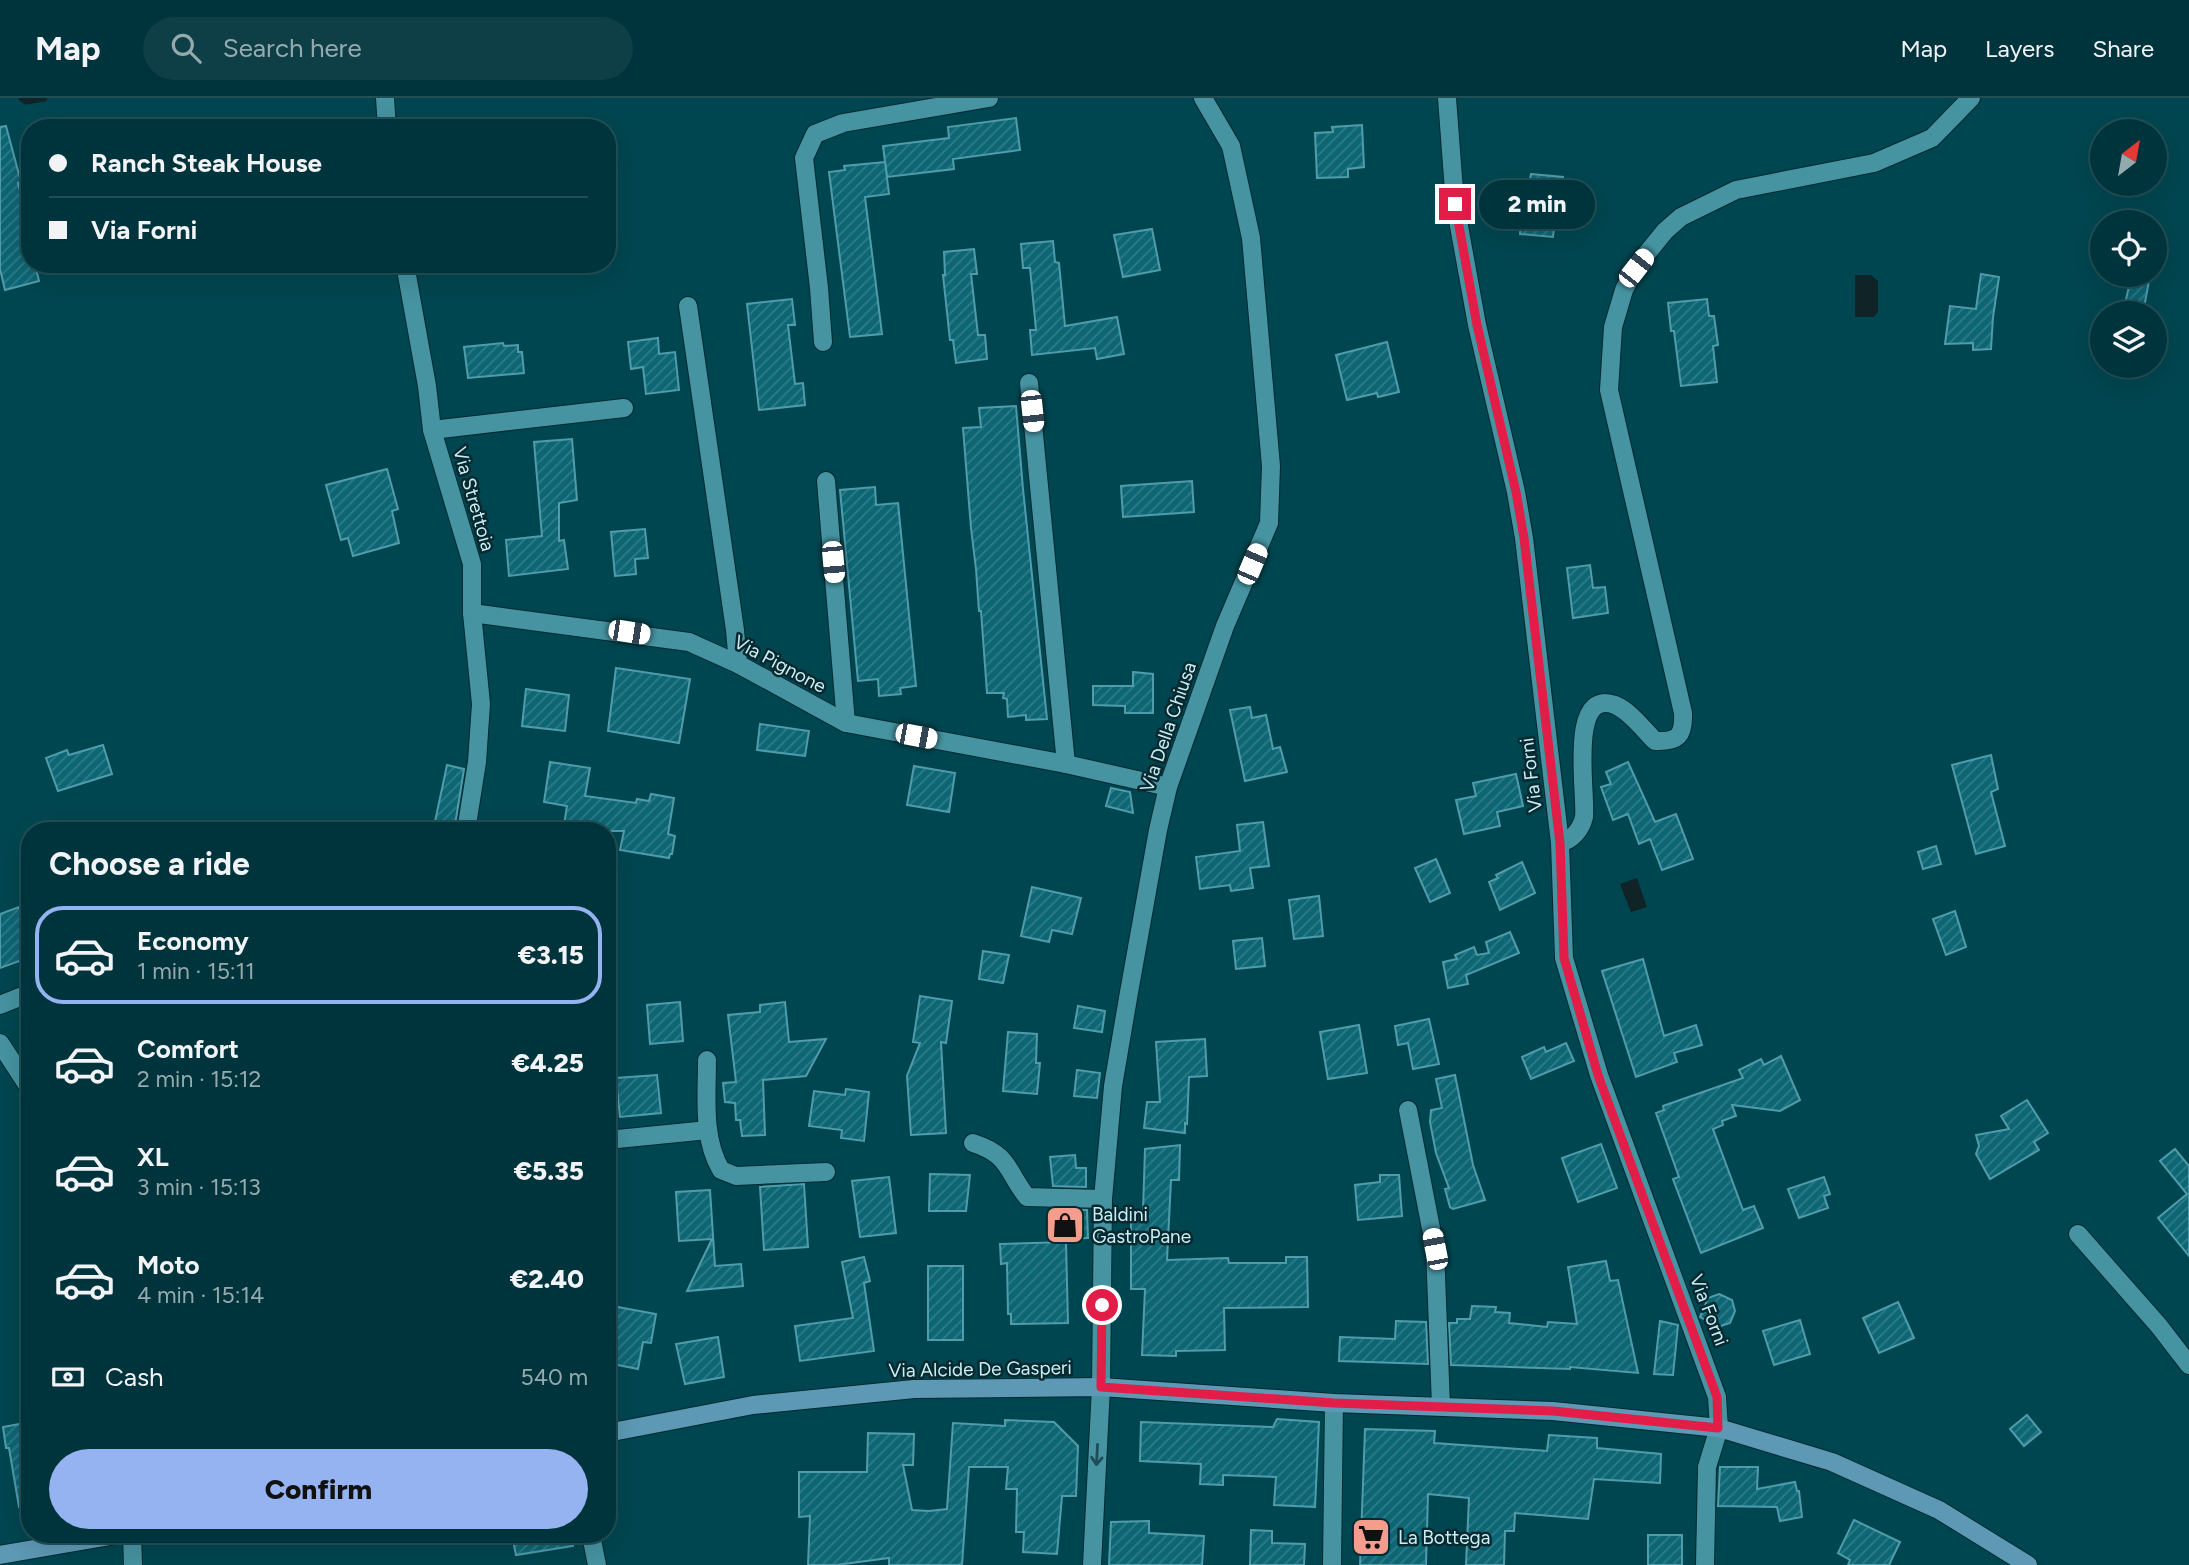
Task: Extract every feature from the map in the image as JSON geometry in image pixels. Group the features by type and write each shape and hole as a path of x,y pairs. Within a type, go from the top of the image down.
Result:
{"main road":[{"name":"Via Alcide De Gasperi","path":"616,1431 752,1405 900,1390 1101,1387 1334,1403 1553,1411 1718,1428 1832,1462 1939,1510 2028,1565"},
{"path":"0,1555 70,1543"}],"street":[{"path":"385,98 386,119"},
{"path":"822,342 819,288 804,158 815,134 843,123 989,98"},
{"name":"Via Della Chiusa","path":"1092,1565 1101,1387 1104,1199 1113,1086 1168,787 1225,626 1269,523 1271,466 1251,238 1231,146 1203,98"},
{"name":"Via Forni","path":"1447,98 1458,217 1477,325 1524,538 1560,843 1564,958 1598,1075 1717,1397 1718,1428 1707,1467 1705,1565"},
{"path":"1560,843 1574,836 1584,816 1585,722 1593,709 1602,704 1616,705 1655,741 1675,740 1684,727 1609,390 1613,327 1624,290 1636,268 1665,231 1681,217 1736,190 1874,163 1932,138 1971,98"},
{"name":"Via Strettoia","path":"407,273 432,429 472,564 472,613 481,704 477,762 468,822"},
{"path":"688,306 738,664"},
{"path":"1029,383 1066,764"},
{"path":"432,429 624,408"},
{"path":"826,481 846,723"},
{"name":"Via Pignone","path":"472,613 689,642 738,664 846,723 1066,764 1168,787"},
{"path":"0,1005 21,997"},
{"path":"0,1043 21,1075"},
{"path":"707,1060 708,1130 713,1157 721,1170 736,1176 825,1172"},
{"path":"1408,1110 1435,1249 1441,1406"},
{"path":"616,1139 708,1130"},
{"path":"973,1143 991,1149 1006,1161 1027,1197 1104,1199"},
{"path":"2078,1234 2159,1326 2189,1365"},
{"path":"1332,1565 1334,1403"},
{"path":"132,1543 133,1565"},
{"path":"593,1543 597,1565"}],"water":[{"path":"1855,275 1871,275 1878,281 1878,312 1874,317 1855,317"},
{"path":"1637,878 1647,907 1631,912 1620,884"}],"building":[{"path":"1016,118 1020,150 953,159 954,169 887,177 883,146 949,138 948,127"},
{"path":"1362,125 1364,167 1348,169 1348,177 1317,178 1315,133 1333,132 1332,127"},
{"path":"6,126 21,182 18,183 21,195 21,273 37,273 39,281 5,290 0,269 0,127"},
{"path":"885,162 889,194 865,197 882,334 850,337 829,172 845,170 844,166"},
{"path":"1531,174 1563,177 1559,228 1554,228 1553,237 1520,234 1524,188 1528,189"},
{"path":"1152,229 1160,270 1123,277 1114,235"},
{"path":"1053,241 1055,262 1059,263 1065,326 1117,317 1124,354 1097,359 1095,348 1032,355 1030,330 1036,330 1030,268 1023,268 1021,244"},
{"path":"974,249 977,274 971,274 978,335 985,335 987,359 956,363 953,340 950,340 943,275 944,252"},
{"path":"1981,274 1999,277 1991,349 1973,350 1973,343 1945,344 1950,306 1976,309"},
{"path":"2129,287 2148,287 2145,301 2126,301"},
{"path":"792,299 795,325 788,325 795,384 803,383 805,405 759,410 747,304"},
{"path":"1707,299 1709,316 1714,316 1718,345 1713,346 1717,382 1681,386 1668,303"},
{"path":"658,338 659,354 675,352 679,390 646,394 643,367 631,369 628,342"},
{"path":"1387,342 1399,392 1378,397 1377,393 1347,400 1336,355"},
{"path":"503,343 504,346 518,345 518,352 522,352 524,373 468,378 464,347"},
{"path":"1016,406 1047,719 1026,720 1026,715 1008,717 1004,693 987,693 963,428 981,427 979,408"},
{"path":"572,439 577,500 559,503 559,541 564,540 568,569 509,576 506,540 542,536 534,442"},
{"path":"387,469 398,509 392,511 399,543 353,556 348,538 341,540 326,485"},
{"path":"1192,481 1194,512 1123,517 1121,486"},
{"path":"875,487 876,505 898,503 916,686 900,688 901,694 879,696 878,679 858,681 840,490"},
{"path":"645,529 648,558 635,559 636,574 615,576 611,532"},
{"path":"1590,565 1593,588 1605,587 1608,613 1573,618 1567,568"},
{"path":"616,668 690,679 679,743 608,731"},
{"path":"1133,672 1153,674 1153,713 1125,713 1125,706 1093,705 1093,686 1133,686"},
{"path":"526,689 569,695 565,731 522,726"},
{"path":"1250,707 1252,718 1266,715 1273,749 1280,747 1287,772 1245,781 1230,710"},
{"path":"760,724 809,731 805,756 757,750"},
{"path":"103,745 112,774 58,791 46,758 67,750 69,755"},
{"path":"1991,755 1998,789 1991,792 2005,846 1976,854 1952,765"},
{"path":"550,762 590,768 585,796 636,803 637,799 649,801 651,794 674,798 668,834 675,836 672,854 669,858 620,850 624,831 616,831 616,822 564,822 567,806 544,802"},
{"path":"1628,762 1655,822 1676,814 1693,859 1662,870 1650,839 1639,844 1628,814 1613,820 1601,787 1611,784 1606,772"},
{"path":"447,765 464,769 455,822 435,822"},
{"path":"914,766 955,773 949,812 907,805"},
{"path":"1516,774 1523,806 1497,812 1500,826 1464,834 1456,800 1476,796 1473,783"},
{"path":"1111,788 1130,792 1133,813 1106,806"},
{"path":"1263,822 1269,866 1250,868 1253,888 1231,891 1230,885 1200,889 1196,857 1240,851 1237,825"},
{"path":"1936,846 1941,864 1923,869 1918,852"},
{"path":"1436,859 1450,893 1430,902 1415,868"},
{"path":"1522,862 1535,893 1500,910 1489,882 1498,878 1496,875"},
{"path":"1032,887 1081,898 1072,934 1052,930 1049,942 1021,936"},
{"path":"1319,896 1323,936 1294,939 1289,900"},
{"path":"19,907 21,913 21,960 0,968 0,914"},
{"path":"1955,911 1966,947 1946,955 1933,919"},
{"path":"1510,932 1519,953 1466,975 1468,984 1448,988 1443,962 1457,959 1455,955 1474,947 1477,955 1489,953 1486,942"},
{"path":"1262,938 1265,966 1236,969 1233,941"},
{"path":"983,951 1009,955 1003,983 979,979"},
{"path":"1643,959 1664,1036 1696,1025 1702,1045 1674,1053 1677,1062 1636,1077 1602,971"},
{"path":"920,996 952,1001 946,1043 941,1042 946,1133 911,1135 907,1076 920,1043 913,1042"},
{"path":"680,1002 683,1041 650,1044 647,1005"},
{"path":"785,1002 789,1042 826,1039 806,1076 763,1080 765,1135 742,1136 740,1120 736,1120 735,1103 725,1102 723,1083 736,1082 728,1015 760,1012 760,1005"},
{"path":"1078,1006 1105,1011 1102,1032 1074,1028"},
{"path":"1429,1019 1439,1064 1413,1069 1408,1043 1398,1045 1395,1026"},
{"path":"1359,1025 1367,1073 1328,1079 1320,1032"},
{"path":"1008,1032 1037,1034 1036,1063 1040,1063 1037,1094 1003,1091"},
{"path":"1205,1039 1207,1076 1189,1077 1185,1133 1144,1128 1147,1102 1160,1102 1156,1042"},
{"path":"1566,1043 1574,1061 1531,1079 1522,1057 1544,1047 1546,1052"},
{"path":"1781,1056 1800,1100 1780,1111 1732,1105 1736,1116 1722,1121 1723,1125 1713,1129 1743,1210 1754,1206 1763,1228 1701,1253 1673,1179 1679,1177 1656,1113 1664,1110 1663,1106 1743,1078 1739,1070 1761,1059 1764,1065"},
{"path":"1077,1070 1100,1073 1097,1098 1074,1096"},
{"path":"657,1075 661,1113 620,1117 616,1078"},
{"path":"1455,1075 1473,1165 1485,1200 1453,1209 1445,1189 1449,1188 1436,1153 1430,1122 1431,1110 1442,1108 1436,1079"},
{"path":"846,1089 869,1092 864,1141 841,1138 842,1130 809,1126 814,1091 845,1095"},
{"path":"2027,1100 2048,1133 2034,1142 2039,1150 1990,1179 1976,1154 1979,1146 1976,1135 2009,1129 2001,1116"},
{"path":"1601,1144 1617,1188 1578,1202 1562,1158"},
{"path":"1180,1145 1179,1180 1171,1180 1167,1260 1228,1258 1229,1263 1286,1263 1286,1257 1307,1257 1308,1307 1224,1308 1225,1350 1176,1351 1176,1356 1142,1355 1145,1289 1131,1289 1131,1211 1143,1211 1145,1149"},
{"path":"2175,1149 2189,1166 2189,1256 2158,1218 2187,1194 2160,1161"},
{"path":"1075,1155 1076,1168 1086,1168 1086,1187 1053,1186 1050,1157"},
{"path":"930,1174 970,1175 966,1211 929,1211"},
{"path":"1380,1175 1399,1175 1402,1216 1358,1220 1355,1185 1380,1182"},
{"path":"889,1177 896,1233 860,1237 852,1181"},
{"path":"1824,1177 1830,1194 1824,1196 1828,1208 1799,1218 1788,1189"},
{"path":"804,1184 808,1247 764,1250 760,1187"},
{"path":"710,1190 715,1266 741,1264 743,1286 687,1291 712,1239 679,1241 676,1192"},
{"path":"1054,1209 1087,1210 1088,1238 1055,1239"},
{"path":"1066,1242 1068,1323 1011,1324 1011,1314 1008,1314 1007,1263 1001,1264 1000,1244"},
{"path":"864,1257 870,1281 864,1283 874,1351 800,1361 795,1326 853,1318 842,1262"},
{"path":"1606,1261 1610,1281 1618,1280 1638,1373 1570,1367 1451,1365 1449,1323 1457,1323 1457,1319 1470,1319 1472,1306 1496,1307 1495,1312 1510,1313 1509,1323 1547,1327 1548,1322 1577,1324 1568,1267"},
{"path":"928,1266 963,1266 963,1340 928,1340"},
{"path":"1719,1294 1732,1300 1735,1311 1730,1323 1718,1327 1700,1317 1708,1298"},
{"path":"1898,1302 1914,1338 1879,1353 1863,1318"},
{"path":"616,1307 656,1314 651,1343 643,1342 638,1369 616,1365"},
{"path":"1800,1320 1810,1354 1774,1365 1763,1331"},
{"path":"1396,1321 1426,1322 1428,1364 1339,1361 1340,1337 1395,1339"},
{"path":"1660,1321 1678,1325 1673,1375 1654,1374"},
{"path":"718,1337 724,1377 685,1384 676,1344"},
{"path":"2027,1415 2041,1432 2024,1446 2010,1429"},
{"path":"1277,1419 1319,1422 1315,1507 1274,1505 1276,1477 1223,1475 1223,1485 1200,1484 1201,1464 1140,1461 1141,1422 1273,1427"},
{"path":"1005,1420 1054,1422 1078,1446 1076,1496 1062,1496 1057,1554 1023,1552 1024,1532 1016,1532 1017,1489 1006,1489 1008,1467 969,1467 962,1565 889,1565 889,1558 836,1565 808,1565 810,1516 799,1517 799,1472 867,1472 868,1433 914,1434 913,1465 903,1465 912,1510 947,1509 953,1423 1005,1426"},
{"path":"21,1424 21,1507 19,1507 3,1427"},
{"path":"1365,1429 1435,1431 1434,1443 1547,1451 1549,1435 1597,1438 1597,1448 1661,1454 1660,1483 1594,1479 1588,1519 1515,1513 1514,1531 1505,1531 1504,1565 1466,1565 1469,1498 1428,1494 1426,1565 1360,1565"},
{"path":"1720,1467 1758,1467 1757,1489 1795,1482 1799,1491 1802,1517 1780,1521 1777,1507 1718,1506"},
{"path":"1854,1520 1900,1542 1889,1565 1848,1565 1850,1560 1838,1553"},
{"path":"1149,1521 1149,1533 1204,1536 1202,1565 1109,1565 1111,1522"},
{"path":"1251,1530 1272,1531 1272,1543 1305,1544 1304,1565 1250,1565"},
{"path":"1648,1535 1682,1535 1682,1565 1648,1565"},
{"path":"514,1543 573,1543 573,1546 516,1555"}],"waterway":[{"path":"22,98 26,101 44,98"}],"place":[{"name":"Baldini GastroPane","path":"1065,1225"},
{"name":"La Bottega","path":"1371,1537"}],"route":[{"path":"1102,1305 1101,1387 1334,1403 1553,1411 1718,1428 1717,1397 1703,1354 1598,1075 1564,958 1560,843 1524,538 1477,325 1455,204"}]}
